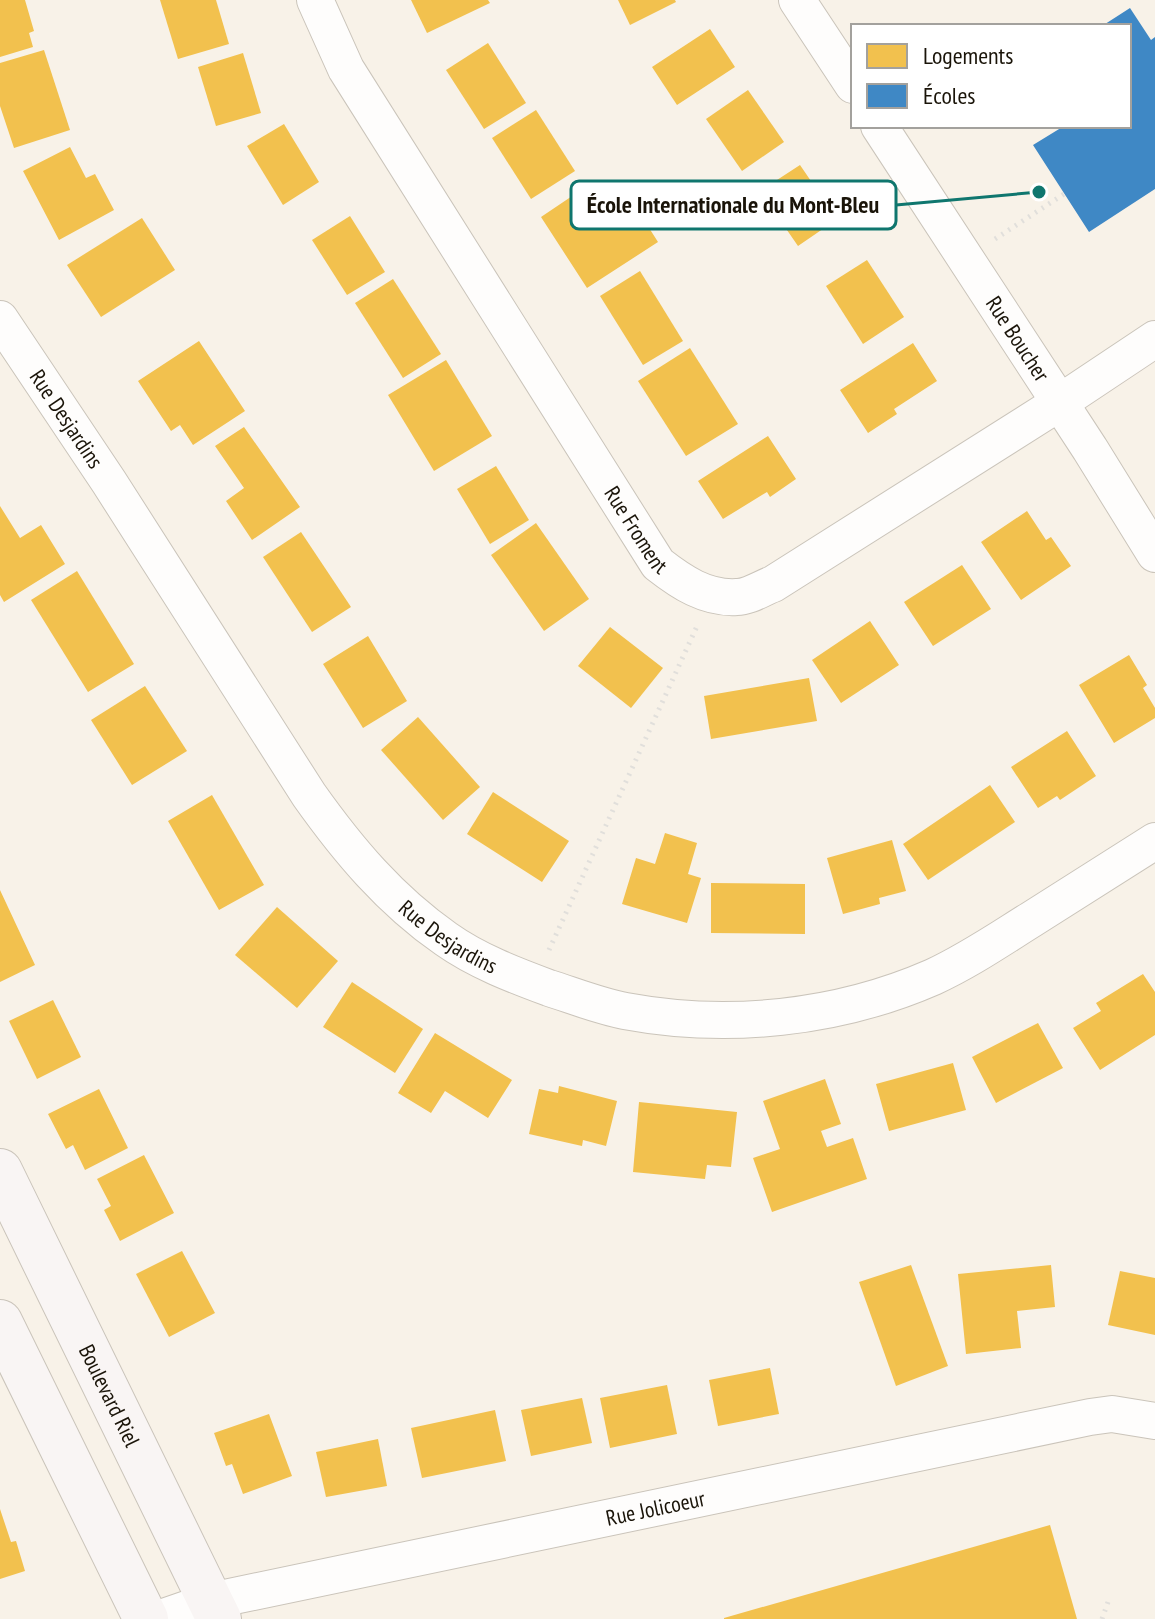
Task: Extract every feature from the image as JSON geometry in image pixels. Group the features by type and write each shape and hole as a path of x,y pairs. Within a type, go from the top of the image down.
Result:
{"street":[{"name":"Rue Froment","path":"315,0 346,69 658,564 682,583 711,594 740,597 773,584 1155,339"},
{"path":"797,0 851,82"},
{"name":"Rue Boucher","path":"880,128 1155,554"},
{"name":"Rue Desjardins","path":"0,319 340,838 374,878 408,910 448,941 491,965 535,983 622,1011 730,1021 826,1010 882,996 944,971 977,954 1155,841"},
{"name":"Boulevard Riel","path":"0,1171 214,1610"},
{"path":"0,1322 146,1619"},
{"name":"Rue Jolicoeur","path":"158,1619 214,1610 1090,1417 1112,1414 1155,1421"}],"path":[{"path":"965,258 1064,194"},
{"path":"535,983 711,594"},
{"path":"1102,1619 1108,1602"}],"building: Logements":[{"path":"0,0 25,0 34,31 29,33 33,47 0,57"},
{"path":"160,0 216,0 229,44 178,59"},
{"path":"411,0 488,0 490,3 427,33"},
{"path":"618,0 675,0 676,2 630,25"},
{"path":"710,29 735,67 677,105 652,67"},
{"path":"488,43 526,103 484,129 446,70"},
{"path":"44,50 70,130 14,148 0,106 0,63"},
{"path":"243,53 261,113 216,126 198,67"},
{"path":"748,90 784,142 742,171 706,119"},
{"path":"536,110 575,171 531,199 492,138"},
{"path":"284,124 319,182 283,205 247,146"},
{"path":"70,147 86,178 95,174 114,210 59,240 23,171"},
{"path":"800,165 826,203 822,206 833,222 798,246 760,191"},
{"path":"590,184 608,213 630,198 658,242 587,288 541,217"},
{"path":"350,216 385,272 347,295 312,240"},
{"path":"142,218 175,270 101,317 67,265"},
{"path":"867,260 904,317 863,344 826,286"},
{"path":"640,271 683,341 643,365 600,296"},
{"path":"393,279 441,354 403,378 355,303"},
{"path":"199,341 245,411 193,445 180,425 171,431 138,381"},
{"path":"913,343 937,381 894,409 897,414 868,433 840,390"},
{"path":"690,348 738,424 686,456 638,381"},
{"path":"446,360 492,436 434,471 388,395"},
{"path":"244,427 300,507 252,540 226,501 244,488 215,446"},
{"path":"768,436 796,479 770,497 767,492 723,519 698,481"},
{"path":"496,466 529,520 490,544 457,489"},
{"path":"0,506 20,538 41,525 65,564 4,602 0,595"},
{"path":"1027,511 1046,540 1051,537 1071,566 1021,600 981,542"},
{"path":"536,523 589,599 544,631 491,555"},
{"path":"301,532 351,607 312,632 263,557"},
{"path":"962,565 991,609 933,646 904,602"},
{"path":"77,571 134,664 88,692 31,600"},
{"path":"870,621 899,665 841,703 812,660"},
{"path":"610,627 663,668 631,708 578,666"},
{"path":"368,636 407,701 363,728 323,664"},
{"path":"1129,655 1147,685 1143,688 1155,708 1155,718 1114,743 1079,685"},
{"path":"809,678 817,721 711,739 704,696"},
{"path":"145,686 187,751 132,785 91,720"},
{"path":"418,717 480,787 443,820 381,750"},
{"path":"1067,731 1096,776 1060,800 1057,796 1038,808 1011,767"},
{"path":"990,785 1015,822 928,880 903,844"},
{"path":"493,792 569,841 542,882 467,834"},
{"path":"212,795 264,885 219,910 168,821"},
{"path":"665,833 697,843 688,874 701,878 687,923 622,904 636,858 655,864"},
{"path":"892,840 906,891 879,898 880,904 843,914 827,858"},
{"path":"711,883 805,884 805,934 711,933"},
{"path":"0,890 35,965 0,982"},
{"path":"277,907 338,961 297,1008 235,955"},
{"path":"1143,974 1155,992 1155,1035 1100,1070 1073,1028 1101,1011 1096,1003"},
{"path":"352,982 423,1029 395,1073 323,1027"},
{"path":"53,1000 81,1057 37,1079 9,1021"},
{"path":"1038,1023 1063,1068 996,1103 972,1057"},
{"path":"435,1033 512,1080 488,1118 445,1091 431,1113 398,1093"},
{"path":"953,1063 966,1110 889,1131 876,1084"},
{"path":"825,1079 841,1124 821,1131 827,1147 853,1138 867,1179 772,1212 753,1158 780,1149 763,1101"},
{"path":"559,1086 617,1101 606,1146 583,1140 582,1146 529,1134 539,1089 558,1093"},
{"path":"99,1089 128,1148 85,1170 73,1145 66,1149 48,1114"},
{"path":"639,1102 737,1112 731,1167 707,1165 705,1179 633,1172"},
{"path":"144,1155 174,1213 120,1241 104,1210 111,1206 97,1179"},
{"path":"182,1251 215,1313 169,1337 136,1274"},
{"path":"911,1265 948,1366 896,1386 859,1282"},
{"path":"1051,1265 1055,1307 1017,1311 1021,1348 966,1354 958,1274"},
{"path":"1120,1271 1155,1278 1155,1335 1108,1325"},
{"path":"770,1368 779,1414 718,1426 709,1380"},
{"path":"667,1385 677,1434 610,1448 600,1398"},
{"path":"582,1398 592,1443 531,1456 521,1410"},
{"path":"495,1410 506,1461 422,1478 411,1428"},
{"path":"269,1414 292,1476 243,1494 232,1464 226,1466 214,1433"},
{"path":"378,1439 387,1486 326,1497 316,1452"},
{"path":"0,1509 11,1542 16,1541 25,1571 0,1579"},
{"path":"1050,1525 1077,1619 724,1619 724,1618"}],"building: Écoles":[{"path":"1130,8 1151,40 1155,37 1155,189 1089,232 1033,145 1061,128 1131,128 1131,24 1105,24"}],"place":[{"name":"École Internationale du Mont-Bleu","path":"1039,192"}]}
